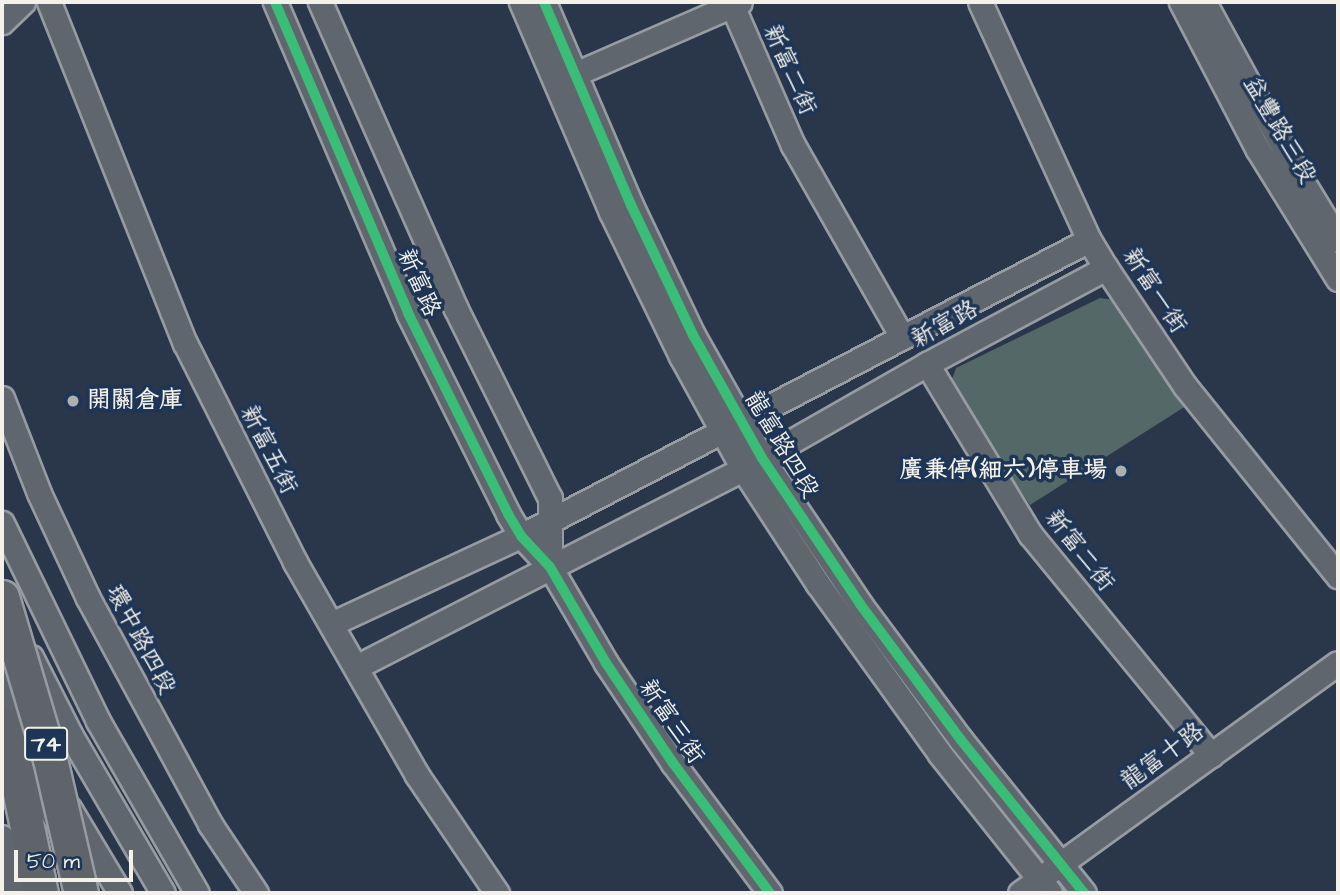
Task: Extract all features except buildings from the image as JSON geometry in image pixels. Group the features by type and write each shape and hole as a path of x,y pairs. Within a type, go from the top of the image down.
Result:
{"highway":[{"name":"74","path":"2,598 50,759 81,893"},
{"name":"74","path":"2,725 15,770 41,893"}],"street":[{"path":"2,22 23,2"},
{"name":"新富五街","path":"49,2 185,343 295,562 417,775 497,893"},
{"name":"新富路","path":"275,2 408,313 450,403 521,536 550,567"},
{"name":"新富路","path":"320,2 455,307 550,498 550,567"},
{"name":"龍富路四段","path":"521,2 611,212 818,584 1036,889"},
{"name":"龍富路四段","path":"544,2 631,205 693,335 730,426"},
{"name":"新富一街","path":"980,2 1089,240 1106,268 1185,386 1338,576"},
{"name":"益豐路三段","path":"1181,2 1257,148 1338,279"},
{"name":"益豐路三段","path":"1204,2 1299,176 1338,240"},
{"path":"575,74 736,4"},
{"name":"新富二街","path":"736,4 793,145 902,337"},
{"name":"新富路","path":"331,624 521,536 1089,240"},
{"name":"新富路","path":"356,667 752,464 927,364 1106,268"},
{"name":"新富二街","path":"927,364 1030,534 1211,755"},
{"name":"環中路四段","path":"2,398 39,493 88,597 210,824 256,893"},
{"name":"龍富路四段","path":"752,464 1059,865 1084,893"},
{"path":"2,523 98,721 197,893"},
{"name":"新富三街","path":"550,567 606,663 673,763 770,893"},
{"path":"2,598 70,734 163,893"},
{"name":"龍富十路","path":"1036,889 1059,865 1338,663"},
{"path":"2,678 45,768 120,893"},
{"path":"2,718 31,777 99,893"},
{"path":"2,837 16,893"},
{"path":"8,893 9,869"}],"shaded area":[{"path":"1100,298 1115,300 1186,406 1030,505 950,385 956,368"}],"cycle path":[{"path":"275,2 408,313 508,514 521,536 550,567 606,663 673,763 770,893"},
{"path":"544,2 631,205 693,335 762,458 860,604 961,740 1084,893"}],"place":[{"name":"開關倉庫","path":"73,401"},
{"name":"廣兼停(細六)停車場","path":"1121,471"}]}
